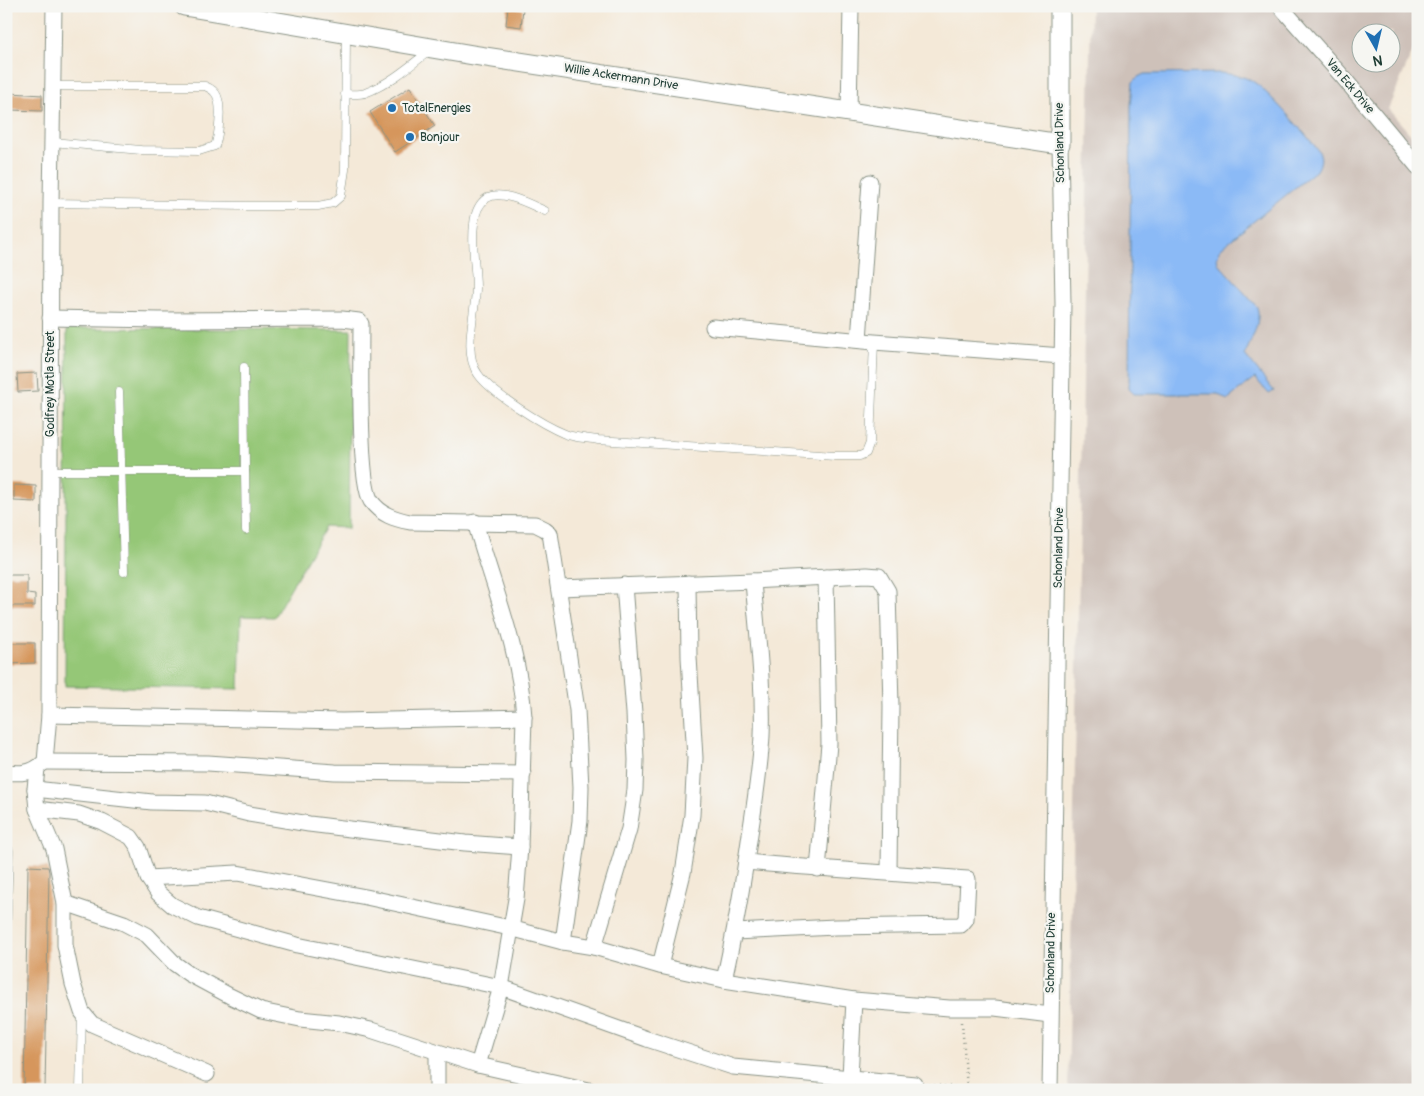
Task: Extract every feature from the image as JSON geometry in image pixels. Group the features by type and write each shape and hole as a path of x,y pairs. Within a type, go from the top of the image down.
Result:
{"street":[{"name":"Godfrey Motla Street","path":"54,6 50,318 49,715 35,789 38,809 54,849 65,903 65,945 73,984 82,1012"},
{"name":"Willie Ackermann Drive","path":"184,6 433,48 1060,144"},
{"path":"849,112 851,6"},
{"name":"Schonland Drive","path":"1050,1090 1063,304 1060,6"},
{"name":"Van Eck Drive","path":"1280,6 1342,76 1418,167"},
{"path":"867,341 870,182"},
{"path":"50,318 159,320 342,319 360,321 364,466 370,499 379,510 391,518 410,522 535,524 550,533 577,710 581,787 580,821 563,942"},
{"path":"713,327 1062,356"},
{"path":"475,522 507,624 523,698 524,717 520,847 516,899 501,987 478,1065"},
{"path":"559,588 753,581 867,574 879,576 888,590 891,706 889,872"},
{"path":"818,869 829,744 826,577"},
{"path":"724,980 735,932 746,862 762,737 761,691 753,581"},
{"path":"660,966 683,873 693,796 695,758 689,657 688,583"},
{"path":"594,947 629,829 635,790 634,713 624,585"},
{"path":"49,715 342,721 524,717"},
{"path":"6,772 23,773 41,765 208,763 336,772 523,774"},
{"path":"35,789 152,802 205,803 249,814 309,824 465,843 520,847"},
{"path":"38,809 79,814 102,822 131,837 138,847 148,878 158,894 172,905 198,918 297,945 501,987 646,1039 734,1067 850,1077 915,1087"},
{"path":"735,932 835,927 961,925 966,919 968,879 746,862"},
{"path":"148,878 237,873 366,897 510,928 563,942 594,947 660,966 724,980 854,1000 960,1008 994,1008 1050,1015"},
{"path":"65,903 124,923 146,935 175,964 189,974 261,1010 300,1019 339,1023 478,1065 589,1090"},
{"path":"850,1077 854,1000"},
{"path":"82,1012 92,1024 207,1074"},
{"path":"437,1053 437,1090"}],"lane":[{"path":"51,203 318,206 334,203 341,196 345,170 346,33"},
{"path":"345,94 364,93 380,85 433,48"},
{"path":"52,86 205,86 211,88 217,96 219,120 215,146 199,151 130,150 52,142"},
{"path":"545,210 512,197 500,195 488,197 478,206 474,224 476,290 470,336 472,356 477,373 491,388 528,413 566,435 598,440 835,456 860,456 866,453 870,443 867,341"},
{"path":"244,367 246,530"},
{"path":"119,392 124,572"},
{"path":"50,471 245,471"},
{"path":"6,848 9,850 6,941"},
{"path":"80,1090 82,1012"}],"path":[{"path":"915,1087 967,1089 960,1008"}],"shaded area":[{"path":"1091,6 1418,6 1418,39 1388,109 1418,143 1418,1090 1068,1090"}],"green space":[{"path":"67,328 351,330 349,528 326,527 274,617 241,616 239,689 65,686"}],"water":[{"path":"1221,73 1236,75 1258,85 1301,130 1321,156 1318,169 1221,248 1217,257 1218,263 1257,307 1257,325 1245,355 1274,391 1269,394 1255,378 1227,400 1218,394 1134,394 1129,389 1131,105 1133,82 1144,74"}],"building":[{"path":"508,7 523,9 521,27 506,25"},
{"path":"410,87 435,126 395,152 370,112"},
{"path":"11,93 42,95 42,111 10,110"},
{"path":"37,373 38,391 18,392 17,374"},
{"path":"14,485 36,486 36,502 14,501"},
{"path":"6,575 27,575 27,594 35,595 35,606 6,606"},
{"path":"7,643 35,643 35,663 7,664"},
{"path":"28,866 48,867 49,872 45,1090 24,1090"}],"place":[{"name":"TotalEnergies","path":"392,108"},
{"name":"Bonjour","path":"410,137"}]}
